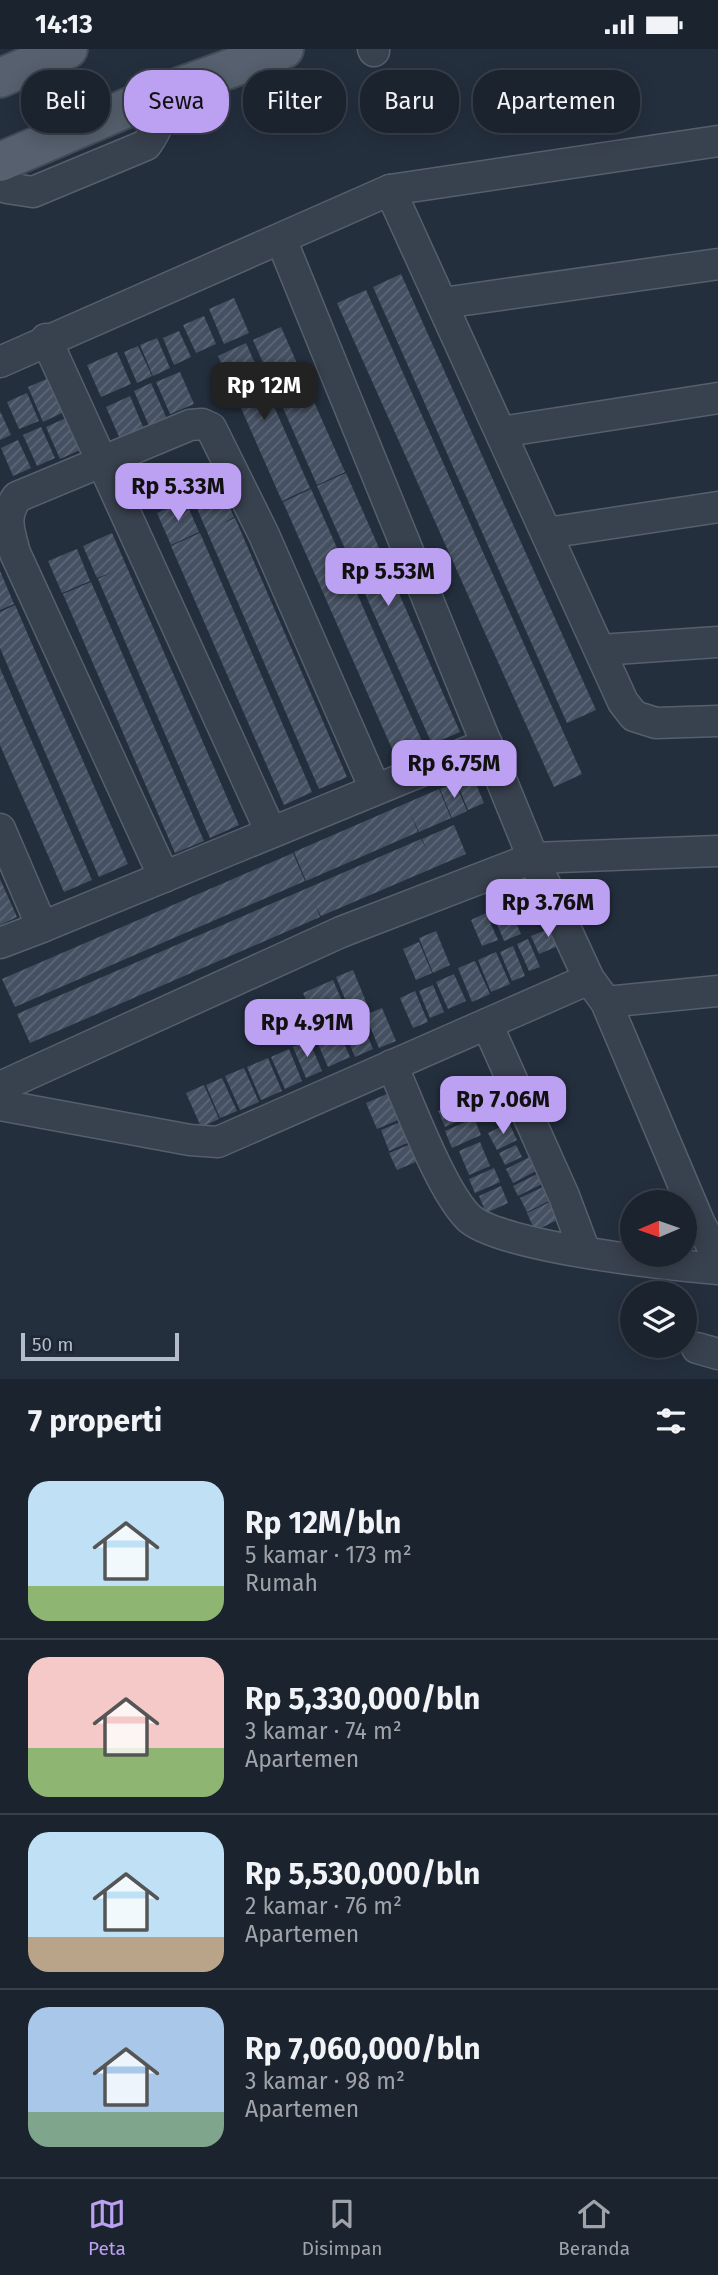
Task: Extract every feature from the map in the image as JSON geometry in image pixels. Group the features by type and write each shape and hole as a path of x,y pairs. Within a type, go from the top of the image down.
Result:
{"main road":[{"path":"0,78 68,49"},
{"path":"227,70 285,49"},
{"path":"0,162 124,109"}],"street":[{"path":"0,176 7,188 33,192 146,145 153,133"},
{"path":"0,362 46,339 390,190 718,141"},
{"path":"390,190 623,702 634,716 656,723 718,721"},
{"path":"281,239 533,858 597,991 700,1224 718,1257"},
{"path":"443,303 718,264"},
{"path":"46,339 104,461 270,830"},
{"path":"500,432 718,398"},
{"path":"164,877 15,553 6,520 8,509 17,497 190,425 201,423 211,428 264,535 375,789"},
{"path":"547,533 718,507"},
{"path":"600,650 718,642"},
{"path":"0,943 164,877 270,830 488,744"},
{"path":"0,829 42,927"},
{"path":"0,1087 341,932 533,858 718,851"},
{"path":"0,1105 190,1140 218,1142 487,1024 597,991 718,991"},
{"path":"487,1024 565,1196 585,1252"},
{"path":"392,1065 449,1190 469,1219 500,1233 585,1252 644,1262 718,1269"}],"building":[{"path":"401,274 596,710 567,723 373,287"},
{"path":"366,290 582,774 554,787 337,303"},
{"path":"234,298 249,333 224,344 209,309"},
{"path":"204,316 216,344 196,353 183,325"},
{"path":"281,327 345,472 317,485 253,340"},
{"path":"179,331 191,357 174,365 163,338"},
{"path":"157,338 170,368 153,376 140,345"},
{"path":"246,343 310,488 282,501 218,356"},
{"path":"138,346 152,376 137,383 124,352"},
{"path":"117,352 131,384 101,397 87,365"},
{"path":"180,372 194,404 170,414 156,382"},
{"path":"49,378 64,412 43,422 28,387"},
{"path":"151,383 168,421 150,428 134,391"},
{"path":"27,393 39,421 19,429 7,402"},
{"path":"130,396 144,429 120,439 106,407"},
{"path":"0,411 11,435 0,440"},
{"path":"66,418 80,450 60,459 46,427"},
{"path":"41,427 55,458 37,466 23,435"},
{"path":"18,440 31,468 13,476 1,448"},
{"path":"346,473 460,732 432,744 317,486"},
{"path":"220,485 234,517 221,524 235,518 347,777 319,789 192,497"},
{"path":"311,489 425,748 397,760 283,502"},
{"path":"185,500 199,532 171,545 157,513"},
{"path":"112,533 239,825 210,838 98,579 112,572 97,578 83,546"},
{"path":"200,533 312,792 284,805 171,546"},
{"path":"77,549 90,581 62,593 48,561"},
{"path":"0,571 14,604 0,610"},
{"path":"91,582 204,841 175,853 63,594"},
{"path":"15,605 128,864 99,877 0,648 0,612"},
{"path":"0,668 92,880 64,892 0,745"},
{"path":"472,775 484,803 468,810 456,781"},
{"path":"455,782 467,811 452,818 440,789"},
{"path":"439,789 451,818 419,832 409,810 418,832 306,881 294,852"},
{"path":"454,825 466,854 321,916 316,906 320,917 30,1043 17,1014 421,839 427,850 422,839"},
{"path":"293,853 305,881 15,1007 2,979"},
{"path":"0,879 17,917 0,925"},
{"path":"506,900 521,934 504,941 490,907"},
{"path":"486,913 498,940 482,946 471,920"},
{"path":"558,925 565,943 539,954 531,936"},
{"path":"436,931 450,965 433,973 419,938"},
{"path":"528,939 540,967 529,971 517,944"},
{"path":"419,942 432,973 416,980 403,949"},
{"path":"513,946 525,976 512,981 500,952"},
{"path":"496,952 510,984 491,992 478,960"},
{"path":"475,961 490,994 472,1002 458,968"},
{"path":"353,970 369,1009 352,1016 336,977"},
{"path":"454,974 466,1001 448,1009 436,982"},
{"path":"333,980 348,1015 318,1028 303,993"},
{"path":"433,985 444,1012 430,1018 419,991"},
{"path":"415,991 428,1022 413,1028 400,998"},
{"path":"382,1008 396,1041 379,1048 365,1015"},
{"path":"360,1018 373,1049 355,1057 342,1026"},
{"path":"337,1027 350,1057 328,1067 315,1037"},
{"path":"309,1040 322,1071 306,1078 293,1047"},
{"path":"289,1049 302,1081 285,1089 271,1057"},
{"path":"268,1058 282,1091 261,1100 247,1067"},
{"path":"244,1068 259,1102 240,1110 225,1076"},
{"path":"222,1078 237,1111 220,1118 206,1085"},
{"path":"204,1085 219,1119 201,1127 186,1093"},
{"path":"387,1094 398,1120 377,1129 366,1103"},
{"path":"469,1098 475,1114 445,1127 438,1111"},
{"path":"474,1118 481,1135 452,1148 445,1131"},
{"path":"408,1119 416,1139 389,1151 381,1130"},
{"path":"509,1123 517,1140 497,1150 488,1133"},
{"path":"418,1141 425,1158 397,1170 389,1153"},
{"path":"480,1142 490,1166 469,1175 459,1151"},
{"path":"516,1145 522,1157 505,1165 499,1153"},
{"path":"530,1157 536,1171 513,1183 506,1169"},
{"path":"494,1168 500,1182 475,1193 469,1179"},
{"path":"541,1172 546,1182 518,1196 513,1186"},
{"path":"501,1186 508,1203 486,1213 479,1196"},
{"path":"545,1186 551,1200 527,1212 520,1198"},
{"path":"552,1201 561,1218 535,1231 527,1213"}]}
